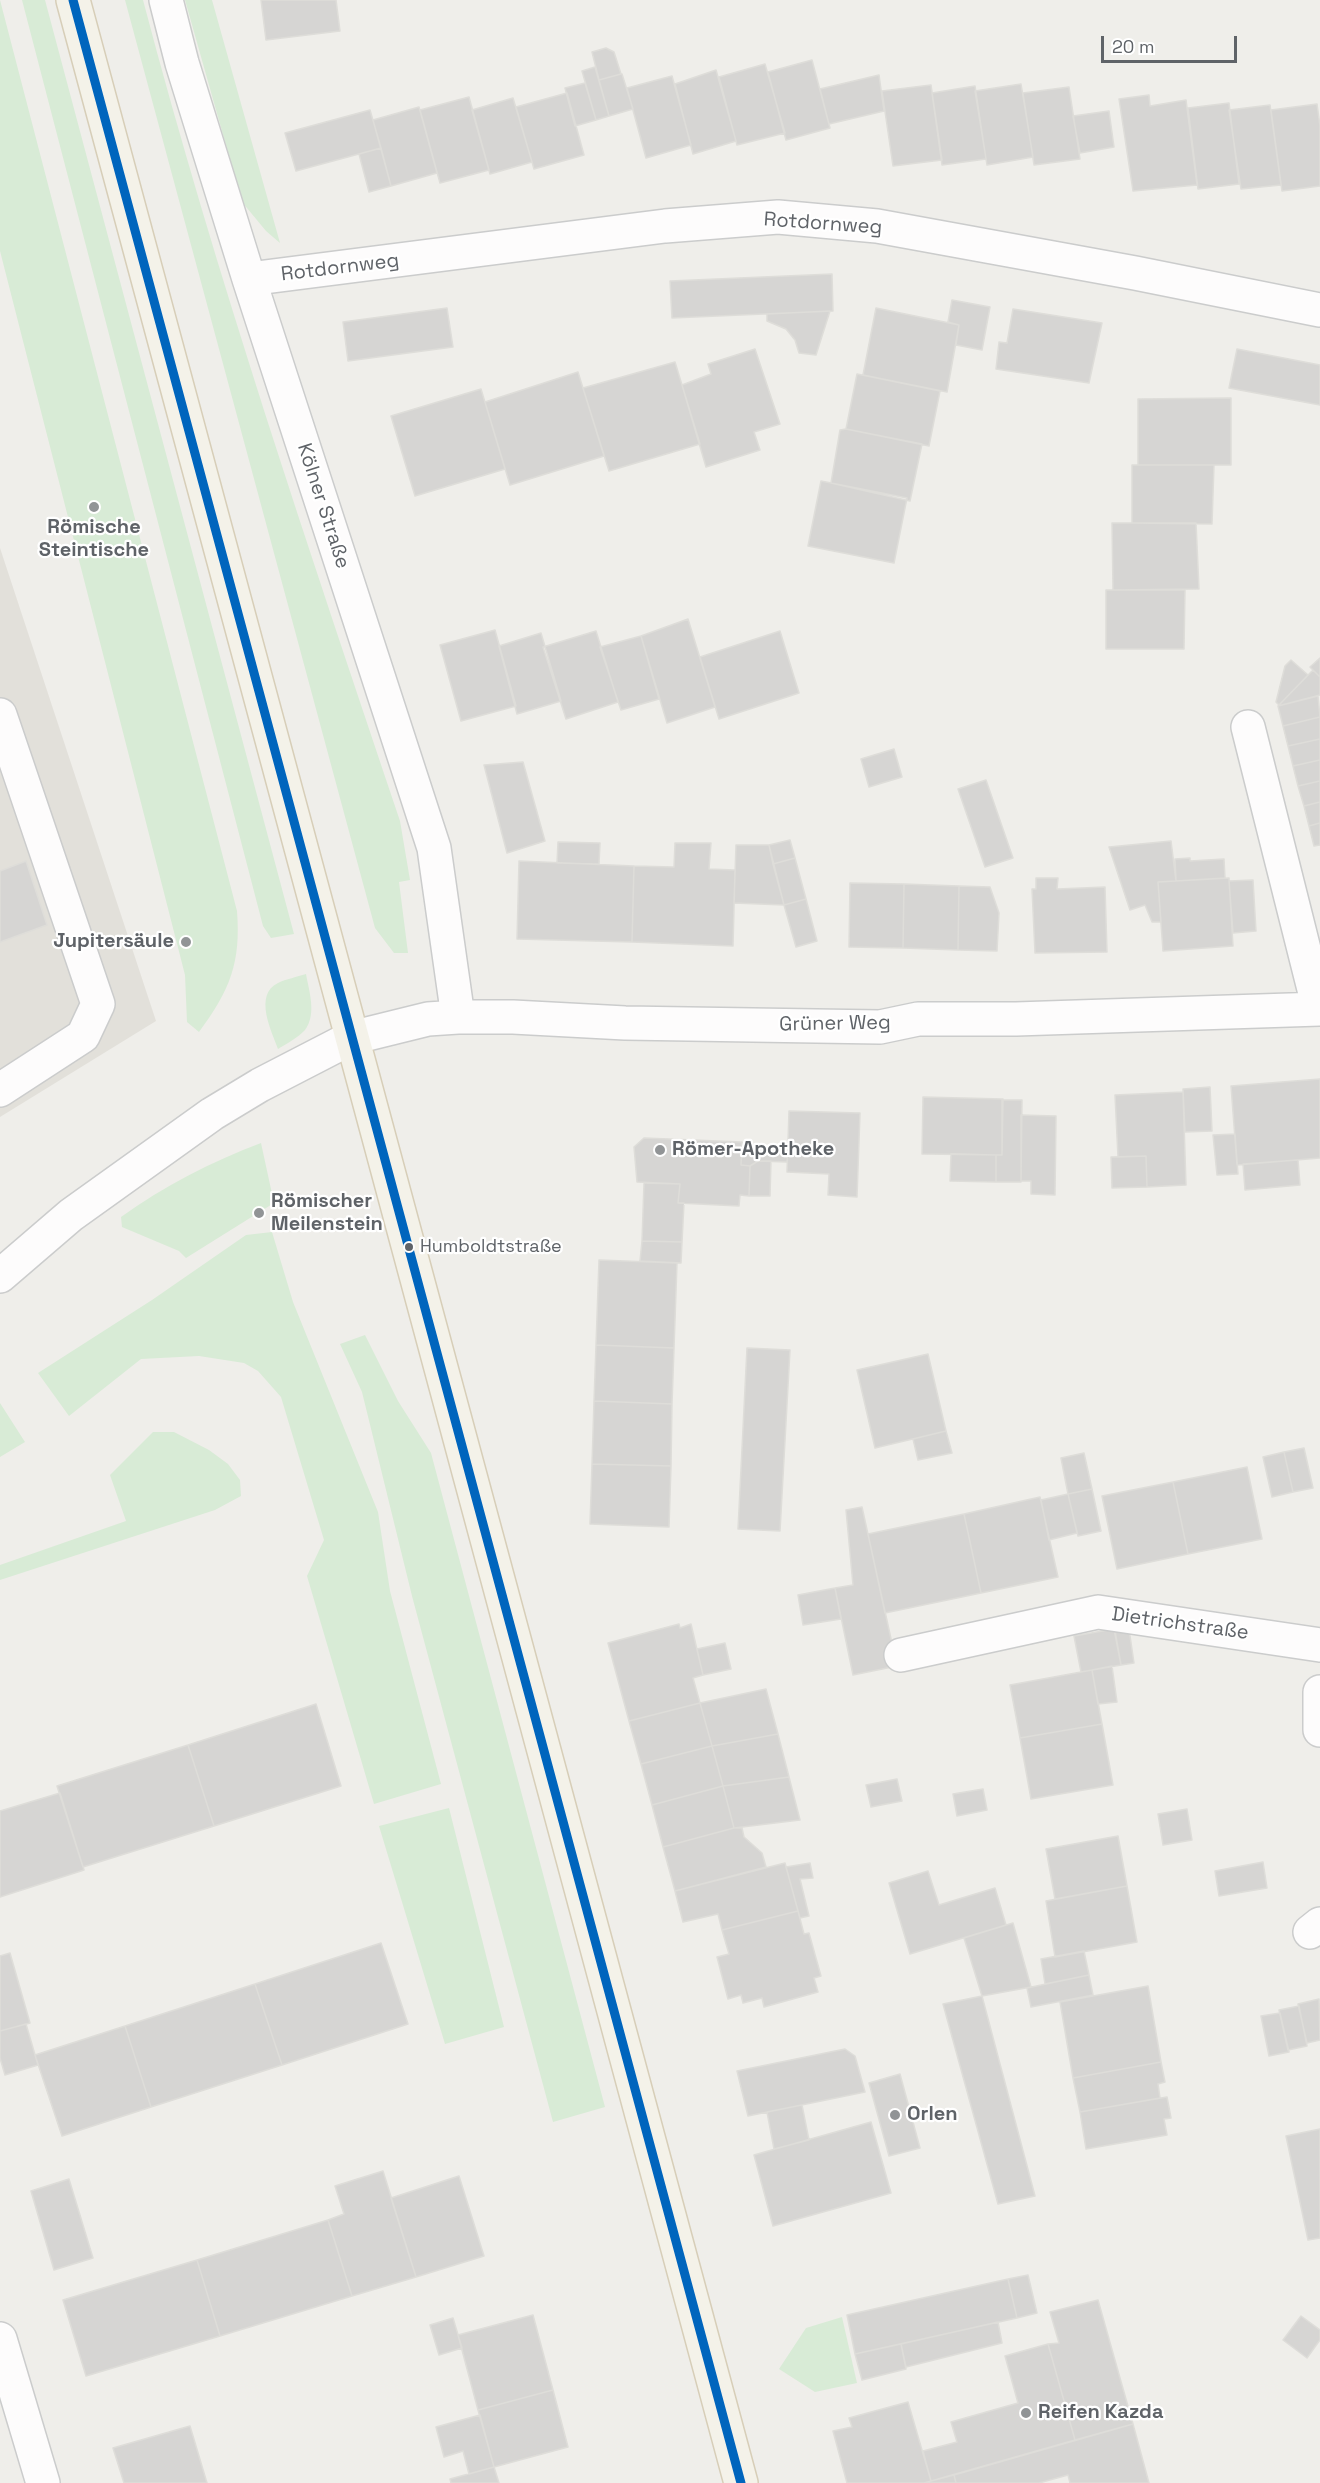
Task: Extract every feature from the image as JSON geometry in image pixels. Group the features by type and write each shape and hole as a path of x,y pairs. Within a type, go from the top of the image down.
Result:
{"main road":[{"path":"73,0 741,2483"}],"street":[{"name":"Kölner Straße","path":"166,0 182,63 249,279 434,848 458,1017"},
{"name":"Rotdornweg","path":"249,279 654,228 778,218 877,226 1320,310"},
{"path":"0,715 5,747 98,1004 83,1036 0,1090"},
{"path":"1248,727 1319,1009"},
{"name":"Grüner Weg","path":"351,1038 428,1019 458,1017 513,1017 625,1023 880,1027 918,1019 1016,1019 1319,1009"},
{"path":"0,1276 71,1215 212,1114 260,1085 351,1038"},
{"name":"Dietrichstraße","path":"901,1655 1098,1612 1320,1645"},
{"path":"1320,1692 1320,1730"},
{"path":"0,2339 43,2483"}],"shaded area":[{"path":"0,548 156,1021 0,1117"}],"green space":[{"path":"0,0 237,911 237,946 231,975 219,1003 199,1032 187,1022 185,975 0,251"},
{"path":"22,0 45,0 294,934 271,938 263,926"},
{"path":"125,0 143,0 232,310 400,821 410,880 399,882 408,953 394,953 375,928"},
{"path":"185,0 212,0 280,243 266,231 242,202"},
{"path":"306,974 311,1002 309,1024 299,1035 278,1049 266,1014 267,996 278,983"},
{"path":"261,1143 274,1203 186,1258 179,1251 122,1227 121,1217 154,1195 224,1158"},
{"path":"272,1232 293,1302 378,1512 390,1591 441,1784 374,1804 307,1576 324,1540 281,1397 258,1371 244,1363 199,1356 141,1359 69,1416 38,1373 152,1300 246,1235"},
{"path":"365,1335 398,1401 431,1453 605,2107 553,2122 412,1596 362,1392 340,1344"},
{"path":"0,1403 25,1442 0,1457"},
{"path":"153,1432 174,1432 209,1450 228,1464 240,1480 241,1496 215,1510 0,1580 0,1565 126,1521 110,1475"},
{"path":"449,1808 504,2027 445,2044 379,1826"},
{"path":"842,2317 857,2383 815,2392 779,2369 806,2328"}],"building":[{"path":"261,0 336,0 340,31 266,40"},
{"path":"606,48 614,52 621,74 599,80 592,52"},
{"path":"812,60 830,128 786,140 768,72"},
{"path":"765,64 785,133 737,145 719,77"},
{"path":"595,67 609,116 596,120 582,71"},
{"path":"716,70 736,141 693,154 675,84"},
{"path":"622,74 633,109 609,116 599,80"},
{"path":"879,75 884,111 829,124 820,89"},
{"path":"672,76 691,145 646,158 627,88"},
{"path":"585,83 596,120 575,126 565,88"},
{"path":"1021,84 1033,157 987,165 975,91"},
{"path":"931,85 942,160 893,166 882,91"},
{"path":"975,86 986,159 942,165 932,93"},
{"path":"1069,87 1080,159 1034,165 1023,93"},
{"path":"567,93 584,155 534,169 516,107"},
{"path":"1149,95 1150,106 1186,100 1197,185 1133,191 1119,99"},
{"path":"469,97 489,170 440,183 420,110"},
{"path":"513,98 532,162 490,174 472,110"},
{"path":"1229,103 1239,184 1198,189 1188,108"},
{"path":"1317,104 1320,126 1320,186 1282,191 1271,110"},
{"path":"1270,105 1281,185 1241,189 1229,110"},
{"path":"419,107 437,173 391,186 373,120"},
{"path":"370,110 381,148 296,171 285,133"},
{"path":"1109,111 1114,147 1080,153 1073,116"},
{"path":"381,148 391,186 369,192 359,154"},
{"path":"832,274 833,311 672,318 670,281"},
{"path":"952,300 990,307 982,350 956,345 959,325 948,322"},
{"path":"447,308 453,347 348,361 343,322"},
{"path":"876,308 959,325 947,392 863,375"},
{"path":"1013,309 1102,323 1089,383 996,369 999,342 1007,343"},
{"path":"830,311 816,355 799,353 795,340 786,329 767,321 767,314"},
{"path":"755,349 780,424 754,432 760,450 706,467 682,385 711,374 708,364"},
{"path":"1237,349 1320,365 1320,405 1229,388"},
{"path":"675,362 700,444 609,471 583,388"},
{"path":"578,372 604,456 510,485 485,402"},
{"path":"857,374 940,391 929,446 846,429"},
{"path":"481,389 505,469 415,496 391,416"},
{"path":"1231,398 1231,465 1138,465 1138,399"},
{"path":"846,429 922,444 910,501 831,483 840,430"},
{"path":"1132,465 1214,465 1212,524 1132,523"},
{"path":"821,481 907,498 894,563 808,546"},
{"path":"1112,523 1196,523 1199,589 1113,590"},
{"path":"1106,590 1185,590 1184,649 1106,649"},
{"path":"688,619 715,707 667,723 641,636"},
{"path":"495,630 516,706 461,721 440,645"},
{"path":"596,631 618,702 566,719 543,647"},
{"path":"780,631 799,693 719,719 700,657"},
{"path":"541,633 561,701 517,714 499,646"},
{"path":"641,636 659,699 621,710 600,647"},
{"path":"1320,658 1320,677 1310,667"},
{"path":"1291,660 1308,675 1279,705 1276,702 1285,666"},
{"path":"1313,670 1320,677 1320,695 1278,706"},
{"path":"1318,696 1320,717 1283,726 1278,706"},
{"path":"1320,717 1320,739 1288,746 1283,726"},
{"path":"1320,739 1320,760 1293,766 1288,746"},
{"path":"894,749 902,777 869,787 861,759"},
{"path":"1320,760 1320,781 1298,786 1293,766"},
{"path":"523,762 545,841 507,853 484,765"},
{"path":"986,780 1013,858 985,867 958,789"},
{"path":"1320,781 1320,802 1304,806 1298,786"},
{"path":"1320,802 1320,823 1309,826 1304,806"},
{"path":"1320,823 1320,845 1314,846 1309,826"},
{"path":"790,840 795,858 773,864 769,845"},
{"path":"1171,841 1176,881 1158,882 1161,922 1152,922 1145,905 1130,910 1109,847"},
{"path":"558,842 600,843 599,864 557,863"},
{"path":"675,843 711,843 709,869 735,870 733,946 632,942 634,866 674,867"},
{"path":"736,845 769,845 784,905 734,903"},
{"path":"795,858 806,899 784,905 773,864"},
{"path":"1190,858 1190,861 1224,859 1225,878 1176,881 1175,859"},
{"path":"26,861 47,925 0,942 0,871"},
{"path":"519,861 634,866 632,942 517,939"},
{"path":"1036,878 1058,878 1057,889 1105,887 1107,952 1035,953 1032,889 1036,889"},
{"path":"1229,878 1233,946 1163,951 1158,882"},
{"path":"1253,880 1256,931 1233,933 1229,881"},
{"path":"850,883 904,884 903,948 849,947"},
{"path":"904,884 959,886 958,950 903,948"},
{"path":"959,886 990,887 999,913 997,951 958,950"},
{"path":"806,899 817,941 796,947 784,905"},
{"path":"1320,1079 1320,1158 1237,1165 1231,1086"},
{"path":"1210,1087 1212,1131 1185,1132 1183,1089"},
{"path":"1183,1092 1186,1185 1147,1187 1146,1156 1118,1157 1115,1095"},
{"path":"923,1097 1003,1099 1002,1155 922,1154"},
{"path":"1002,1100 1022,1100 1021,1182 996,1182 996,1155 1002,1155"},
{"path":"789,1111 860,1113 857,1197 828,1195 829,1174 787,1172"},
{"path":"1021,1115 1056,1116 1055,1195 1031,1194 1031,1181 1021,1181"},
{"path":"1235,1134 1238,1174 1217,1175 1213,1135"},
{"path":"644,1138 742,1142 741,1165 750,1166 749,1196 740,1195 739,1206 678,1203 680,1184 637,1182 634,1147"},
{"path":"742,1149 788,1151 787,1162 758,1161 750,1166 741,1165"},
{"path":"951,1154 996,1155 996,1182 950,1181"},
{"path":"1146,1156 1147,1187 1112,1188 1111,1157"},
{"path":"1298,1160 1300,1185 1245,1190 1243,1164"},
{"path":"758,1161 771,1161 770,1196 749,1196 750,1166"},
{"path":"644,1183 680,1184 678,1203 684,1203 682,1242 642,1241"},
{"path":"642,1241 682,1242 681,1263 640,1261"},
{"path":"599,1260 677,1263 674,1348 596,1345"},
{"path":"596,1345 674,1348 672,1404 594,1401"},
{"path":"747,1348 790,1350 780,1531 738,1529"},
{"path":"928,1354 946,1431 875,1448 857,1370"},
{"path":"594,1401 672,1404 671,1466 592,1464"},
{"path":"946,1431 952,1453 918,1460 913,1439"},
{"path":"1304,1448 1313,1488 1293,1492 1284,1452"},
{"path":"1284,1452 1293,1492 1272,1497 1263,1457"},
{"path":"1084,1453 1092,1489 1068,1494 1061,1458"},
{"path":"592,1464 671,1466 669,1527 590,1524"},
{"path":"1247,1467 1262,1539 1188,1554 1173,1482"},
{"path":"1173,1482 1188,1554 1117,1569 1102,1496"},
{"path":"1092,1489 1101,1531 1078,1536 1068,1494"},
{"path":"1068,1494 1077,1533 1049,1540 1041,1500"},
{"path":"1040,1497 1058,1577 981,1593 964,1514"},
{"path":"862,1507 897,1666 853,1675 835,1588 853,1585 846,1510"},
{"path":"964,1514 981,1593 885,1613 868,1534"},
{"path":"835,1588 841,1619 803,1625 798,1595"},
{"path":"679,1624 680,1628 691,1624 703,1675 693,1678 700,1703 629,1721 608,1643"},
{"path":"1114,1629 1121,1665 1081,1672 1074,1636"},
{"path":"1129,1629 1134,1663 1121,1665 1115,1631"},
{"path":"725,1643 731,1669 703,1675 697,1649"},
{"path":"1112,1666 1117,1702 1098,1704 1092,1670"},
{"path":"1092,1670 1102,1724 1020,1738 1010,1685"},
{"path":"766,1689 778,1734 712,1746 700,1703"},
{"path":"700,1703 712,1746 641,1764 629,1721"},
{"path":"316,1704 341,1786 214,1826 188,1745"},
{"path":"1102,1724 1113,1785 1031,1799 1020,1738"},
{"path":"778,1734 789,1777 723,1786 712,1746"},
{"path":"188,1745 214,1826 83,1867 57,1786"},
{"path":"712,1746 723,1786 652,1805 641,1764"},
{"path":"789,1777 800,1820 734,1828 723,1786"},
{"path":"897,1779 902,1801 871,1807 866,1785"},
{"path":"723,1786 734,1828 663,1847 652,1805"},
{"path":"983,1789 987,1810 957,1816 953,1794"},
{"path":"60,1793 84,1870 0,1897 0,1811"},
{"path":"1187,1809 1192,1840 1163,1845 1158,1814"},
{"path":"734,1828 742,1828 744,1837 762,1853 766,1867 675,1891 663,1847"},
{"path":"1118,1836 1127,1886 1055,1899 1046,1849"},
{"path":"1263,1862 1267,1888 1219,1896 1215,1871"},
{"path":"785,1863 798,1911 722,1930 718,1914 683,1922 675,1891"},
{"path":"810,1863 813,1878 800,1879 809,1916 800,1918 786,1867"},
{"path":"928,1871 939,1905 995,1888 1006,1925 910,1954 889,1883"},
{"path":"1127,1886 1137,1942 1055,1957 1046,1901"},
{"path":"798,1911 804,1934 809,1933 821,1976 814,1978 818,1992 764,2007 762,1998 743,2003 741,1995 728,1999 717,1957 729,1954 722,1930"},
{"path":"1013,1923 1031,1987 982,1996 964,1938"},
{"path":"381,1943 408,2024 282,2065 255,1984"},
{"path":"1084,1951 1089,1975 1045,1984 1041,1959"},
{"path":"10,1953 30,2023 0,2031 0,1956"},
{"path":"1089,1975 1093,1995 1031,2007 1027,1988"},
{"path":"255,1984 282,2065 151,2107 125,2026"},
{"path":"1148,1986 1161,2062 1073,2078 1060,2002"},
{"path":"982,1996 1035,2196 998,2204 943,2004"},
{"path":"1319,1999 1320,2040 1307,2043 1298,2004"},
{"path":"1299,2006 1307,2046 1288,2050 1279,2010"},
{"path":"1280,2013 1289,2052 1269,2056 1261,2016"},
{"path":"26,2024 38,2065 5,2075 0,2058 0,2031"},
{"path":"125,2026 151,2107 62,2136 35,2055"},
{"name":"Orlen","path":"845,2049 855,2056 865,2092 748,2116 737,2071"},
{"path":"1161,2062 1165,2082 1158,2084 1160,2098 1080,2112 1073,2078"},
{"name":"Orlen","path":"900,2074 920,2148 889,2156 869,2083"},
{"path":"1167,2097 1171,2118 1164,2119 1167,2135 1086,2149 1080,2112"},
{"path":"802,2105 809,2140 774,2149 767,2112"},
{"path":"871,2122 891,2193 773,2226 754,2155"},
{"path":"1320,2129 1320,2238 1308,2240 1286,2136"},
{"path":"383,2171 416,2277 352,2296 328,2220 344,2214 335,2186"},
{"path":"459,2176 484,2256 416,2277 391,2198"},
{"path":"69,2179 93,2258 54,2270 31,2191"},
{"path":"328,2220 352,2296 220,2336 197,2260"},
{"path":"197,2260 220,2336 86,2376 63,2300"},
{"path":"1028,2275 1037,2313 1017,2318 1008,2279"},
{"path":"1008,2279 1017,2318 855,2354 847,2315"},
{"path":"1098,2300 1133,2424 1075,2440 1048,2344 1059,2343 1050,2312"},
{"path":"533,2315 553,2390 478,2410 458,2335"},
{"path":"1301,2316 1320,2330 1320,2340 1307,2358 1283,2340"},
{"path":"453,2318 462,2348 439,2355 430,2325"},
{"path":"998,2322 1002,2343 906,2367 901,2344"},
{"path":"901,2344 906,2369 862,2380 855,2354"},
{"name":"Reifen Kazda","path":"1048,2344 1075,2440 931,2481 923,2451 957,2442 951,2422 1018,2403 1005,2356"},
{"path":"553,2390 568,2447 494,2467 478,2410"},
{"path":"908,2402 931,2481 924,2483 847,2483 833,2431 852,2427 849,2418"},
{"path":"480,2415 494,2467 469,2474 463,2451 444,2457 436,2427"},
{"path":"1133,2424 1149,2483 1070,2483 1068,2475 1039,2483 956,2483 954,2475"},
{"path":"190,2426 207,2483 124,2483 113,2448"},
{"path":"494,2467 499,2483 451,2483 450,2479"},
{"path":"954,2475 956,2483 924,2483 931,2481"}],"transit line":[{"path":"73,0 741,2483"}],"place":[{"name":"Römische Steintische","path":"94,507"},
{"name":"Jupitersäule","path":"186,942"},
{"name":"Römer-Apotheke","path":"660,1150"},
{"name":"Römischer Meilenstein","path":"259,1213"},
{"name":"Humboldtstraße","path":"409,1247"},
{"name":"Orlen","path":"895,2115"},
{"name":"Reifen Kazda","path":"1026,2413"}]}
